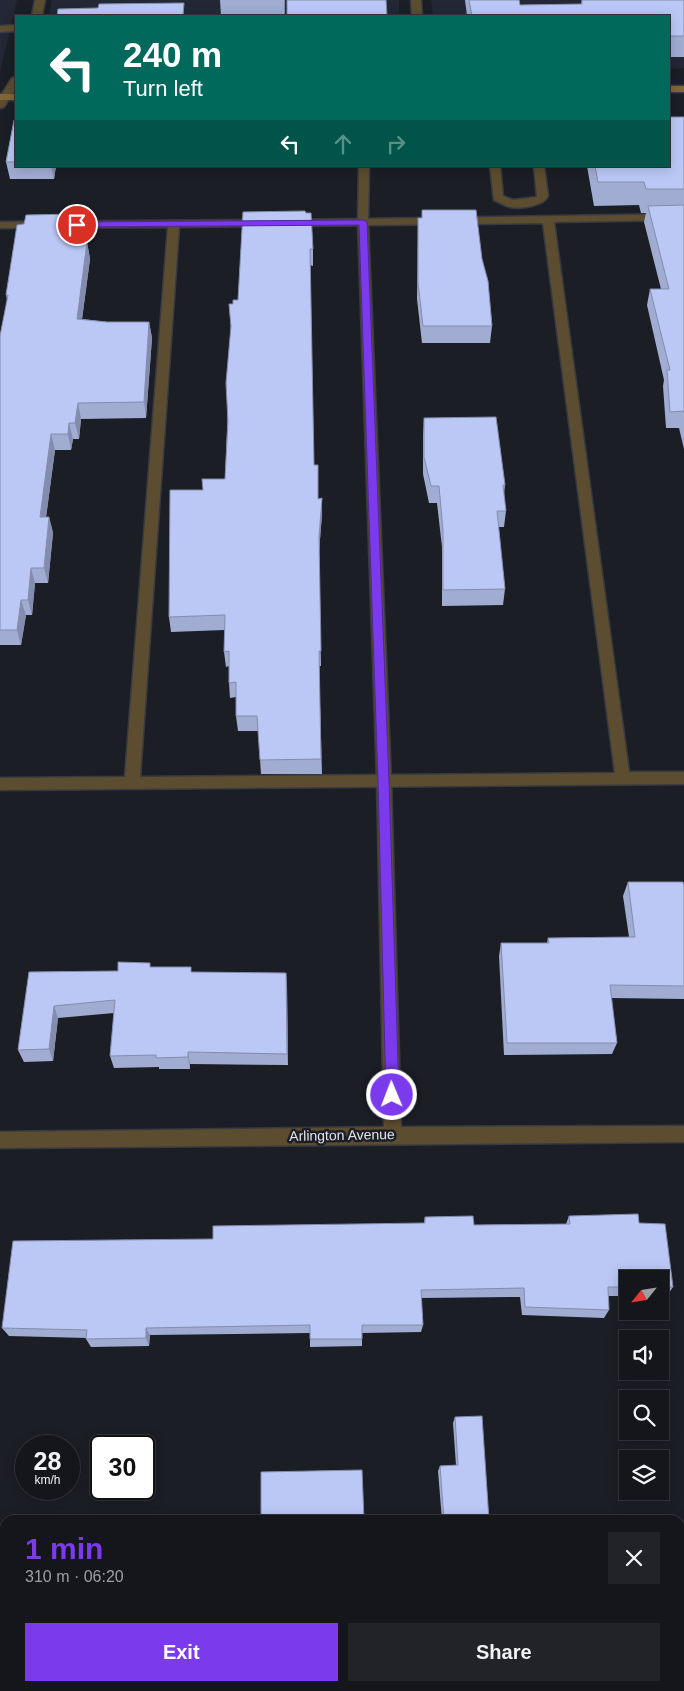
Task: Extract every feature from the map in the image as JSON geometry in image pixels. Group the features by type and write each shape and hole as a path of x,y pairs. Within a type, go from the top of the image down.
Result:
{"main road":[{"path":"670,89 684,89"},
{"path":"1,100 15,97"}],"street":[{"path":"37,15 40,0"},
{"path":"416,0 417,15"},
{"path":"0,29 15,28"},
{"path":"1,100 15,81"},
{"path":"364,167 363,222 384,781 394,1135"},
{"path":"494,167 498,198 512,204 541,200 543,196 539,167"},
{"path":"0,225 684,217"},
{"path":"548,219 622,778"},
{"path":"132,783 174,224"},
{"path":"0,784 684,778"},
{"name":"Arlington Avenue","path":"0,1140 394,1135 684,1134"}],"shaded area":[{"path":"0,0 17,0 0,72"},
{"path":"52,0 399,0 399,15 49,15"},
{"path":"431,0 684,0 684,68 670,69 670,15 433,15"}],"building":[{"path":"287,0 386,0 387,15 287,15"},
{"path":"469,0 519,0 520,5 582,4 582,0 684,0 684,36 670,36 670,15 472,15"},
{"path":"184,3 183,15 57,15 58,9 98,8 99,4"},
{"path":"670,117 684,117 684,189 646,189 644,182 598,182 595,167 670,167"},
{"path":"14,120 15,120 15,162 6,162"},
{"path":"684,205 684,411 670,412 667,370 670,370 650,289 669,289 648,206"},
{"path":"422,210 476,210 482,259 488,281 492,326 423,326 418,282 418,218 422,218"},
{"path":"305,211 306,213 311,213 313,249 310,249 314,465 318,465 318,499 322,498 319,537 321,759 260,760 257,716 236,716 236,682 229,683 229,651 224,652 225,615 169,617 170,490 203,490 202,479 225,479 228,422 226,383 231,326 229,304 233,304 233,300 238,300 243,212"},
{"path":"76,214 73,243 87,242 77,319 107,322 149,322 144,402 78,403 75,423 69,423 68,434 51,434 40,517 49,517 44,568 31,568 28,600 21,600 17,630 0,630 0,336 8,295 6,295 17,225 24,224 26,215"},
{"path":"496,417 505,485 503,485 506,511 497,511 505,589 443,590 443,531 439,486 431,486 424,457 424,418"},
{"path":"628,882 683,882 684,986 610,985 617,1043 507,1043 501,943 549,943 548,938 635,937"},
{"path":"118,962 150,963 150,967 191,967 191,972 286,973 287,1054 188,1052 188,1057 156,1058 156,1055 110,1056 115,1000 54,1006 49,1049 18,1050 29,972 118,971"},
{"path":"638,1214 639,1223 665,1224 673,1287 669,1287 669,1270 619,1270 619,1287 608,1287 609,1310 525,1307 524,1288 421,1290 423,1325 362,1325 362,1339 310,1339 310,1325 146,1328 146,1338 86,1339 87,1330 2,1328 13,1241 213,1239 213,1226 425,1223 425,1217 473,1216 474,1225 570,1224 569,1216"},
{"path":"482,1416 489,1515 444,1515 440,1466 458,1465 455,1417"},
{"path":"362,1470 364,1515 261,1515 261,1472"}],"route":[{"path":"77,225 363,222 384,781 392,1095"}]}
